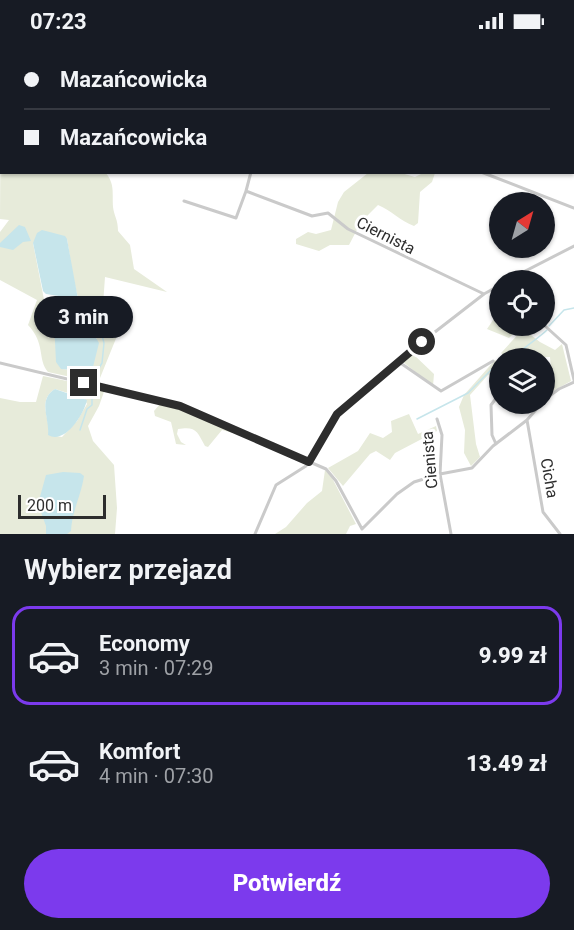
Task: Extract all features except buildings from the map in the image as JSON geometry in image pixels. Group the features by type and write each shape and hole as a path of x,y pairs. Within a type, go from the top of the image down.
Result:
{"street":[{"path":"184,201 236,218 250,174"},
{"path":"486,174 574,208"},
{"name":"Ciernista","path":"246,191 312,216 328,213 334,215 348,229 484,294"},
{"path":"527,270 574,246"},
{"path":"255,534 276,486 301,471 309,462 337,414 489,291"},
{"path":"555,335 566,345 574,381 555,392"},
{"path":"399,362 439,391 489,363"},
{"path":"0,363 180,406 309,462 332,474 358,526 362,529"},
{"path":"491,414 492,435 496,444"},
{"path":"361,534 362,529 405,488 440,474 472,468 496,444 532,414"},
{"name":"Cienista","path":"436,419 442,435 440,474 452,534"},
{"name":"Cicha","path":"527,420 543,512 560,534"}],"green space":[{"path":"0,174 107,174 109,177 118,231 130,245 134,269 167,292 105,277 103,305 118,312 117,336 98,383 48,372 45,367 37,339 28,325 37,300 0,280 0,232 9,220 0,219","holes":["67,239 79,302 97,336 88,371 62,369 54,321 47,315 33,243"]},
{"path":"367,174 404,174 415,177 421,174 435,174 432,182 420,192 418,223 414,226 378,205 361,222 349,245 330,245 319,251 296,244 296,239 308,232 316,234 331,230 338,202 344,192"},
{"path":"517,336 532,336 551,348 506,348"},
{"path":"562,344 571,381 555,390 555,350"},
{"path":"412,353 434,374 433,386 403,362"},
{"path":"489,367 489,374 470,395 476,444 480,457 471,466 464,453 465,430 459,407 464,395"},
{"path":"43,376 105,389 88,426 93,441 114,465 117,508 115,534 0,534 0,398 36,402","holes":["55,389 84,398 87,404 77,421 62,437 49,435 45,404 50,393"]},
{"path":"160,404 201,416 248,437 222,430 208,447 195,431 184,428 178,429 177,434 181,442 186,445 176,444 171,422 155,416 154,411"},
{"path":"409,414 418,434 436,426 437,431 395,453 390,460 376,451 370,454 343,486 328,468 358,451 370,433 383,438 392,432 391,421"},
{"path":"325,470 331,476 356,524 350,526 346,534 275,534 286,527 307,503 322,491"}],"water":[{"path":"19,225 25,227 31,241 23,242 13,250 0,247 0,243"},
{"path":"42,230 65,236 67,239 78,299 46,294 43,291 33,243 37,233"},
{"path":"49,298 80,304 86,321 99,343 93,367 88,371 61,369 56,362 54,321 47,315 45,302"},
{"path":"55,389 87,400 73,426 61,436 54,437 48,435 45,404 50,393"},
{"path":"63,472 80,473 84,476 71,531 67,534 46,534 46,526 38,504 46,475"}],"waterway":[{"path":"555,320 564,310 574,308"},
{"path":"80,430 87,409 92,405 96,373 102,363 104,343 100,328"},
{"path":"524,348 539,336"},
{"path":"417,419 468,393 489,372"}],"route":[{"path":"84,383 180,406 309,462 337,414 422,342"}]}
